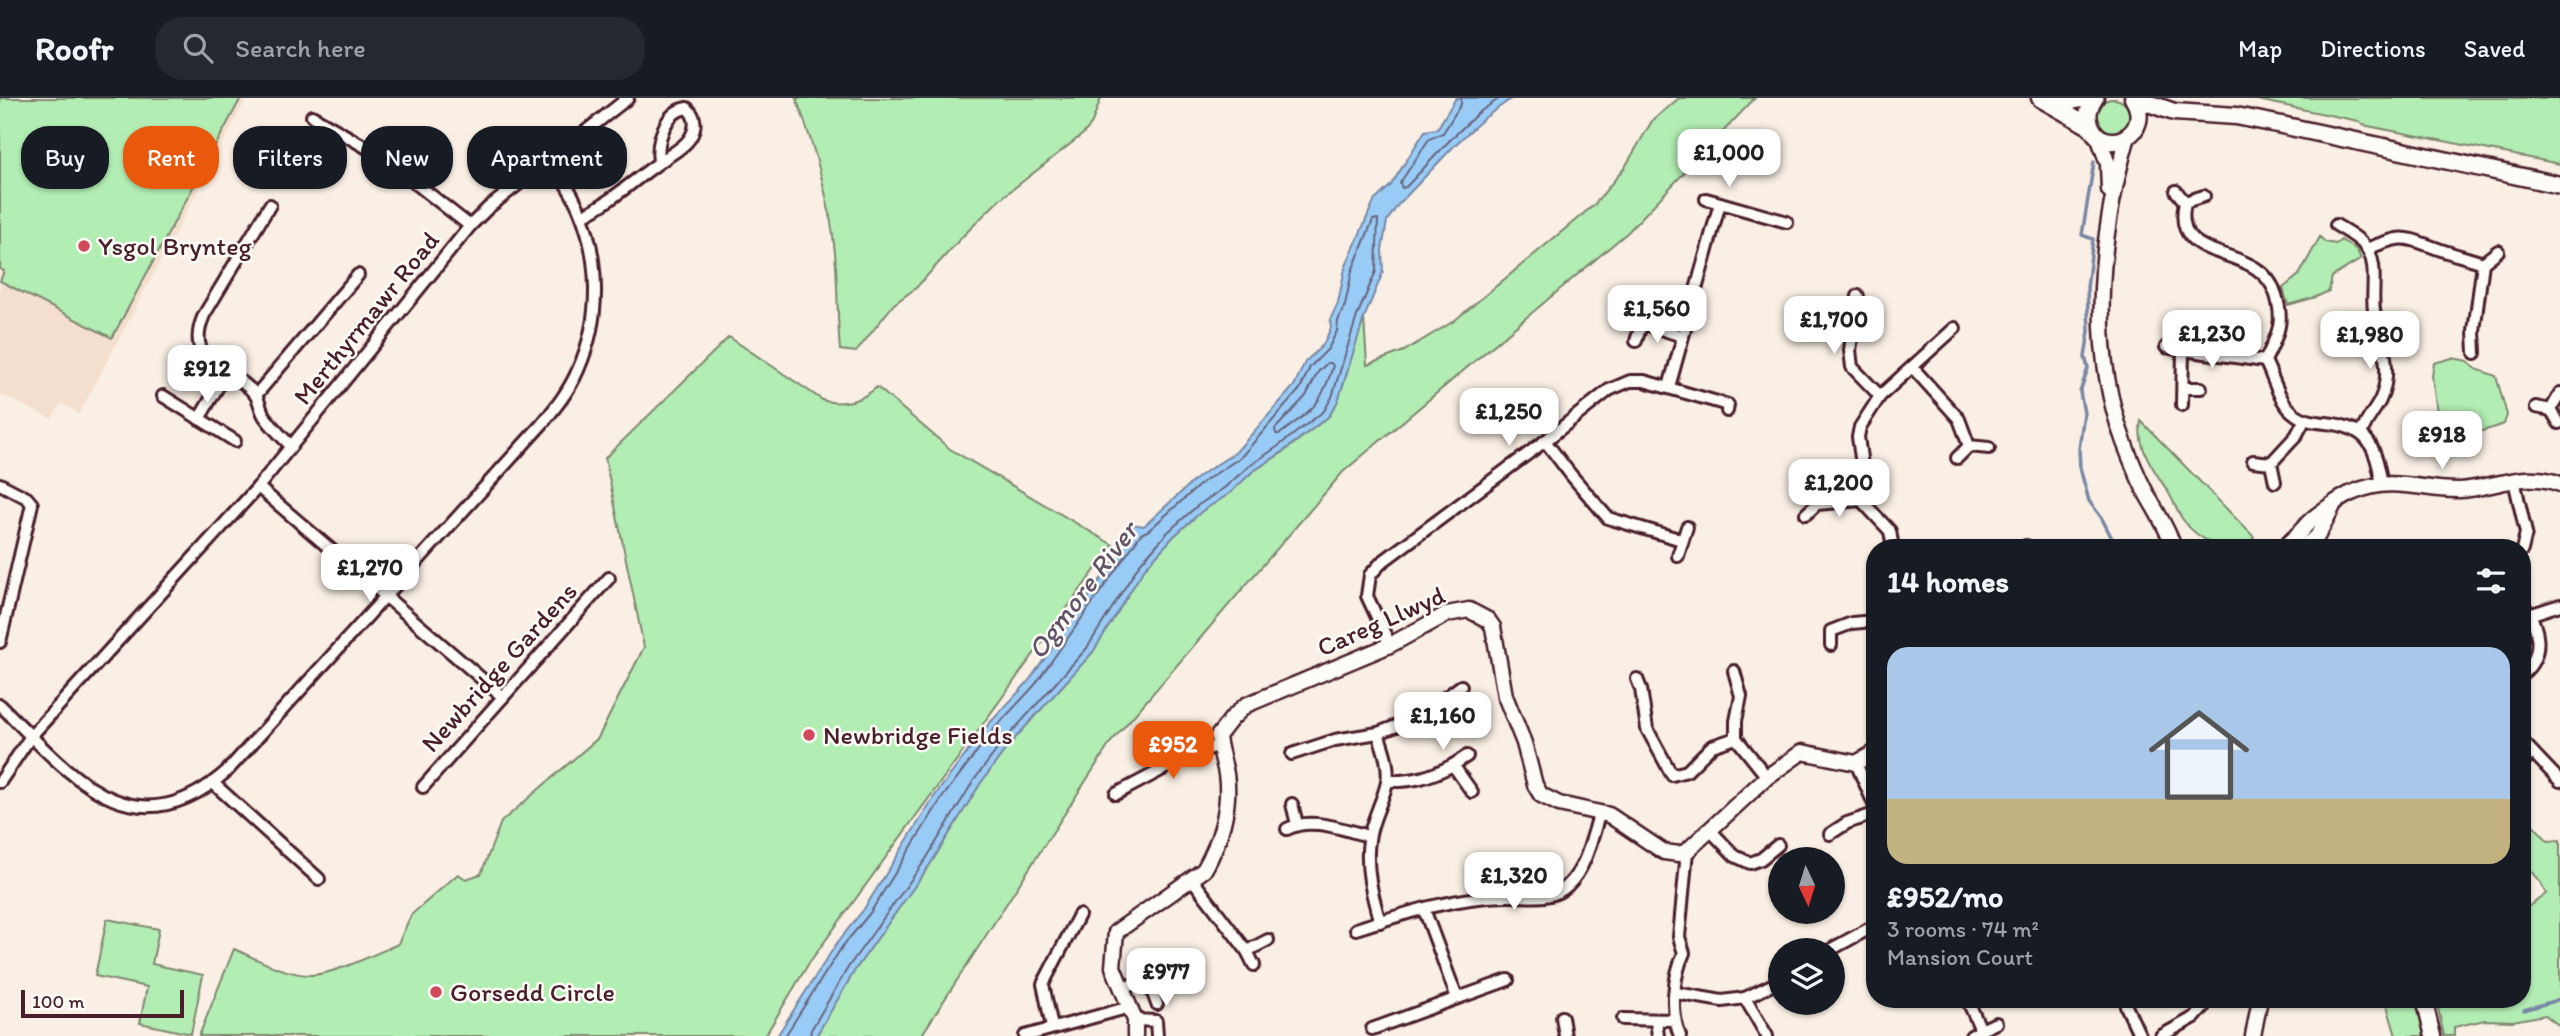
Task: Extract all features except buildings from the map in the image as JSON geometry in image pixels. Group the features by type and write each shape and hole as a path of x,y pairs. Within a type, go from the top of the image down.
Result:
{"main road":[{"path":"2041,99 2066,102 2087,98"},
{"path":"2094,132 2088,113 2095,98"},
{"path":"2133,98 2139,112 2133,131"},
{"path":"2133,98 2174,112 2236,116 2560,185"},
{"path":"2041,99 2110,141 2174,112"}],"street":[{"name":"Merthyrmawr Road","path":"593,126 628,98"},
{"path":"582,216 613,197 684,145 694,130 694,118 687,108 672,114 664,128 659,162"},
{"path":"312,116 381,156 470,226"},
{"path":"2109,216 2133,131"},
{"path":"2094,132 2108,164 2109,216 2102,284 2107,371 2123,440 2145,491 2175,539"},
{"name":"Merthyrmawr Road","path":"0,782 32,736 258,487 470,226 513,189"},
{"path":"0,705 85,786 119,802 143,806 168,804 192,796 227,771 542,425 570,385 584,354 595,304 593,261 582,216 569,189"},
{"path":"2176,191 2185,202"},
{"path":"2185,202 2204,196"},
{"path":"1706,199 1787,222"},
{"path":"2185,202 2182,213 2184,226 2193,242 2253,265 2265,275 2275,290 2280,307 2280,325 2266,361 2286,404 2293,413 2305,419 2338,424 2362,432 2375,454 2382,484"},
{"path":"1669,387 1720,203"},
{"path":"270,205 215,296 200,327 200,341 204,354 214,366 256,395 264,415 291,446"},
{"path":"2336,225 2355,236 2367,249 2374,277 2374,307 2386,372 2384,391 2362,432"},
{"path":"2367,249 2390,239 2406,237 2483,263"},
{"path":"2475,353 2474,331 2483,263 2498,251"},
{"path":"256,395 358,275"},
{"path":"1858,296 1850,351 1852,367 1880,396"},
{"path":"1839,306 1855,310"},
{"path":"1636,341 1647,307"},
{"path":"1642,323 1682,336"},
{"path":"1861,500 1864,479 1858,437 1860,428 1880,396 1955,328"},
{"path":"2166,347 2266,361"},
{"path":"2182,405 2183,350"},
{"path":"1913,368 1959,419 1969,446"},
{"path":"199,419 226,373"},
{"path":"1390,645 1367,596 1370,575 1382,562 1609,390 1630,381 1644,381 1728,404"},
{"path":"2183,388 2202,388"},
{"path":"2551,410 2560,393"},
{"path":"163,396 234,441"},
{"path":"2536,407 2551,410 2559,422"},
{"path":"2271,463 2296,436 2305,419"},
{"path":"1545,441 1608,518 1682,540"},
{"path":"1956,458 1969,446 1989,448"},
{"path":"2253,461 2271,463"},
{"path":"2271,463 2275,482"},
{"path":"2294,539 2309,522 2352,493 2382,484 2403,483 2450,490 2546,478 2560,484"},
{"path":"2514,480 2526,533 2525,539"},
{"path":"0,484 27,498 32,504 0,642"},
{"path":"258,487 503,697"},
{"path":"1806,514 1817,504 1861,500"},
{"path":"1861,500 1890,531 1891,539"},
{"path":"2314,539 2333,506"},
{"path":"1678,556 1687,527"},
{"path":"2169,532 2171,539"},
{"name":"Newbridge Gardens","path":"423,787 609,578"},
{"path":"2531,665 2536,655 2537,636 2532,614 2560,605"},
{"name":"Careg Llwyd","path":"1219,745 1218,736 1223,728 1246,705 1390,645 1457,611 1469,610 1488,620 1496,636 1505,696 1524,743 1535,785 1541,795 1549,800 1600,812 1624,823 1664,852 1679,854 1687,851"},
{"path":"1831,645 1831,631 1852,623 1866,622"},
{"path":"1734,671 1741,696 1736,738 1767,777"},
{"path":"1637,679 1647,729 1672,775 1687,771 1712,746 1736,738"},
{"path":"1292,754 1335,740 1378,733 1418,718 1461,686"},
{"path":"1378,733 1387,769 1387,781 1369,836 1367,855 1368,875 1380,922"},
{"path":"1116,793 1186,757 1219,745 1227,793 1223,826 1204,870 1115,932 1112,967 1132,1013 1135,1036"},
{"path":"1680,1036 1674,1020 1676,970 1684,953 1679,937 1687,851 1767,777 1802,752 1856,763 1866,757"},
{"path":"2533,753 2560,781"},
{"path":"1387,781 1406,782 1429,778 1467,756"},
{"path":"1856,763 1866,786"},
{"path":"1453,765 1472,792"},
{"path":"213,783 319,879"},
{"path":"1293,804 1297,824"},
{"path":"1356,929 1436,904 1510,895 1544,897 1563,889 1575,877 1582,864 1600,812"},
{"path":"1830,834 1847,823 1866,817"},
{"path":"1287,830 1297,824 1308,823 1369,836"},
{"path":"1710,830 1735,856 1751,863 1762,859 1778,845"},
{"path":"1192,879 1247,951 1254,965"},
{"path":"1424,909 1457,998"},
{"path":"1052,1027 1043,984 1079,915"},
{"path":"1845,942 1866,930"},
{"path":"1247,951 1268,940"},
{"path":"1123,989 1147,977 1157,1004"},
{"path":"1372,1029 1508,980"},
{"path":"1676,993 1722,1001 1745,998 1768,987"},
{"path":"1745,998 1766,1036"},
{"path":"1969,1008 1976,1033 1996,1023"},
{"path":"2127,1008 2140,1036"},
{"path":"2161,1036 2195,1017 2203,1008"},
{"path":"2253,1036 2258,1008"},
{"path":"2426,1008 2432,1036"},
{"path":"1025,1036 1052,1027 1132,1013 1156,1021 1157,1036"},
{"path":"1562,1017 1565,1036"},
{"path":"1623,1019 1674,1020"},
{"path":"1656,1020 1658,1036"}],"shaded area":[{"name":"Ysgol Brynteg","path":"0,98 247,98 219,151 219,126 123,126 123,189 199,189 79,414 61,403 52,419 0,394"}],"green space":[{"path":"0,98 241,98 219,139 219,126 123,126 123,189 192,189 112,338 0,281 4,271 0,269"},
{"path":"796,98 1101,98 1091,125 1083,134 999,200 916,288 894,304 856,352 840,350 833,233 815,155"},
{"path":"1679,98 1755,98 1628,232 1343,472 1111,742 921,1036 816,1036 855,970 931,863 980,784 1008,746 1093,652 1144,569 1173,537 1202,511 1229,494 1252,472 1282,453 1329,416 1338,400 1364,318 1367,365 1404,351 1454,321 1595,204 1625,167 1652,121"},
{"path":"2248,98 2560,98 2560,164 2363,125 2358,121"},
{"path":"2113,99 2125,104 2130,116 2125,128 2113,133 2101,128 2096,116 2101,104"},
{"path":"2320,237 2325,242 2336,244 2341,240 2357,250 2361,259 2332,277 2329,291 2288,305 2283,288 2299,275"},
{"name":"Newbridge Fields","path":"729,337 824,401 852,401 877,387 950,449 1113,545 809,963 765,1036 199,1036 234,949 281,969 311,975 343,968 398,944 411,915 458,874 466,879 481,874 501,822 598,738 644,647 605,458"},
{"path":"2452,358 2468,361 2476,369 2496,376 2507,415 2504,424 2463,433 2446,431 2439,427 2432,376 2434,363"},
{"path":"2141,421 2254,537 2252,539 2204,539 2196,534 2179,514 2152,467 2141,441"},
{"path":"2531,823 2548,841 2560,840 2560,1026 2545,1015 2513,1021 2485,1020 2454,1027 2454,1036 2444,1036 2438,1008 2531,1008 2531,905 2546,894 2531,872"},
{"path":"107,919 159,929 152,964 203,975 191,1034 140,1023 147,987 95,976"},
{"path":"2388,1008 2418,1008 2424,1036 2396,1036"}],"water":[{"path":"1456,98 1512,98 1483,119 1456,144 1398,205 1387,221 1382,250 1383,272 1364,318 1338,401 1329,416 1252,472 1229,494 1202,511 1173,537 1144,569 1093,652 1008,746 980,784 931,863 855,970 816,1036 777,1036 837,943 864,909 936,794 988,725 1028,682 1135,531 1130,528 1132,524 1144,526 1199,476 1236,452 1294,386 1305,362 1323,345 1331,328 1330,320 1338,303 1345,268 1374,201 1391,185 1425,131 1437,129"}],"waterway":[{"path":"2094,162 2082,235 2093,239 2087,288 2089,331 2085,357 2088,368 2080,392 2084,413 2079,449 2080,468 2089,501 2112,539"},
{"path":"2531,1008 2560,999"},
{"path":"2524,1010 2531,1008"}],"place":[{"name":"Ysgol Brynteg","path":"84,246"},
{"name":"Newbridge Fields","path":"809,735"},
{"name":"Gorsedd Circle","path":"436,992"}],"water label":[{"name":"Ogmore River","path":"1082,590"}]}
